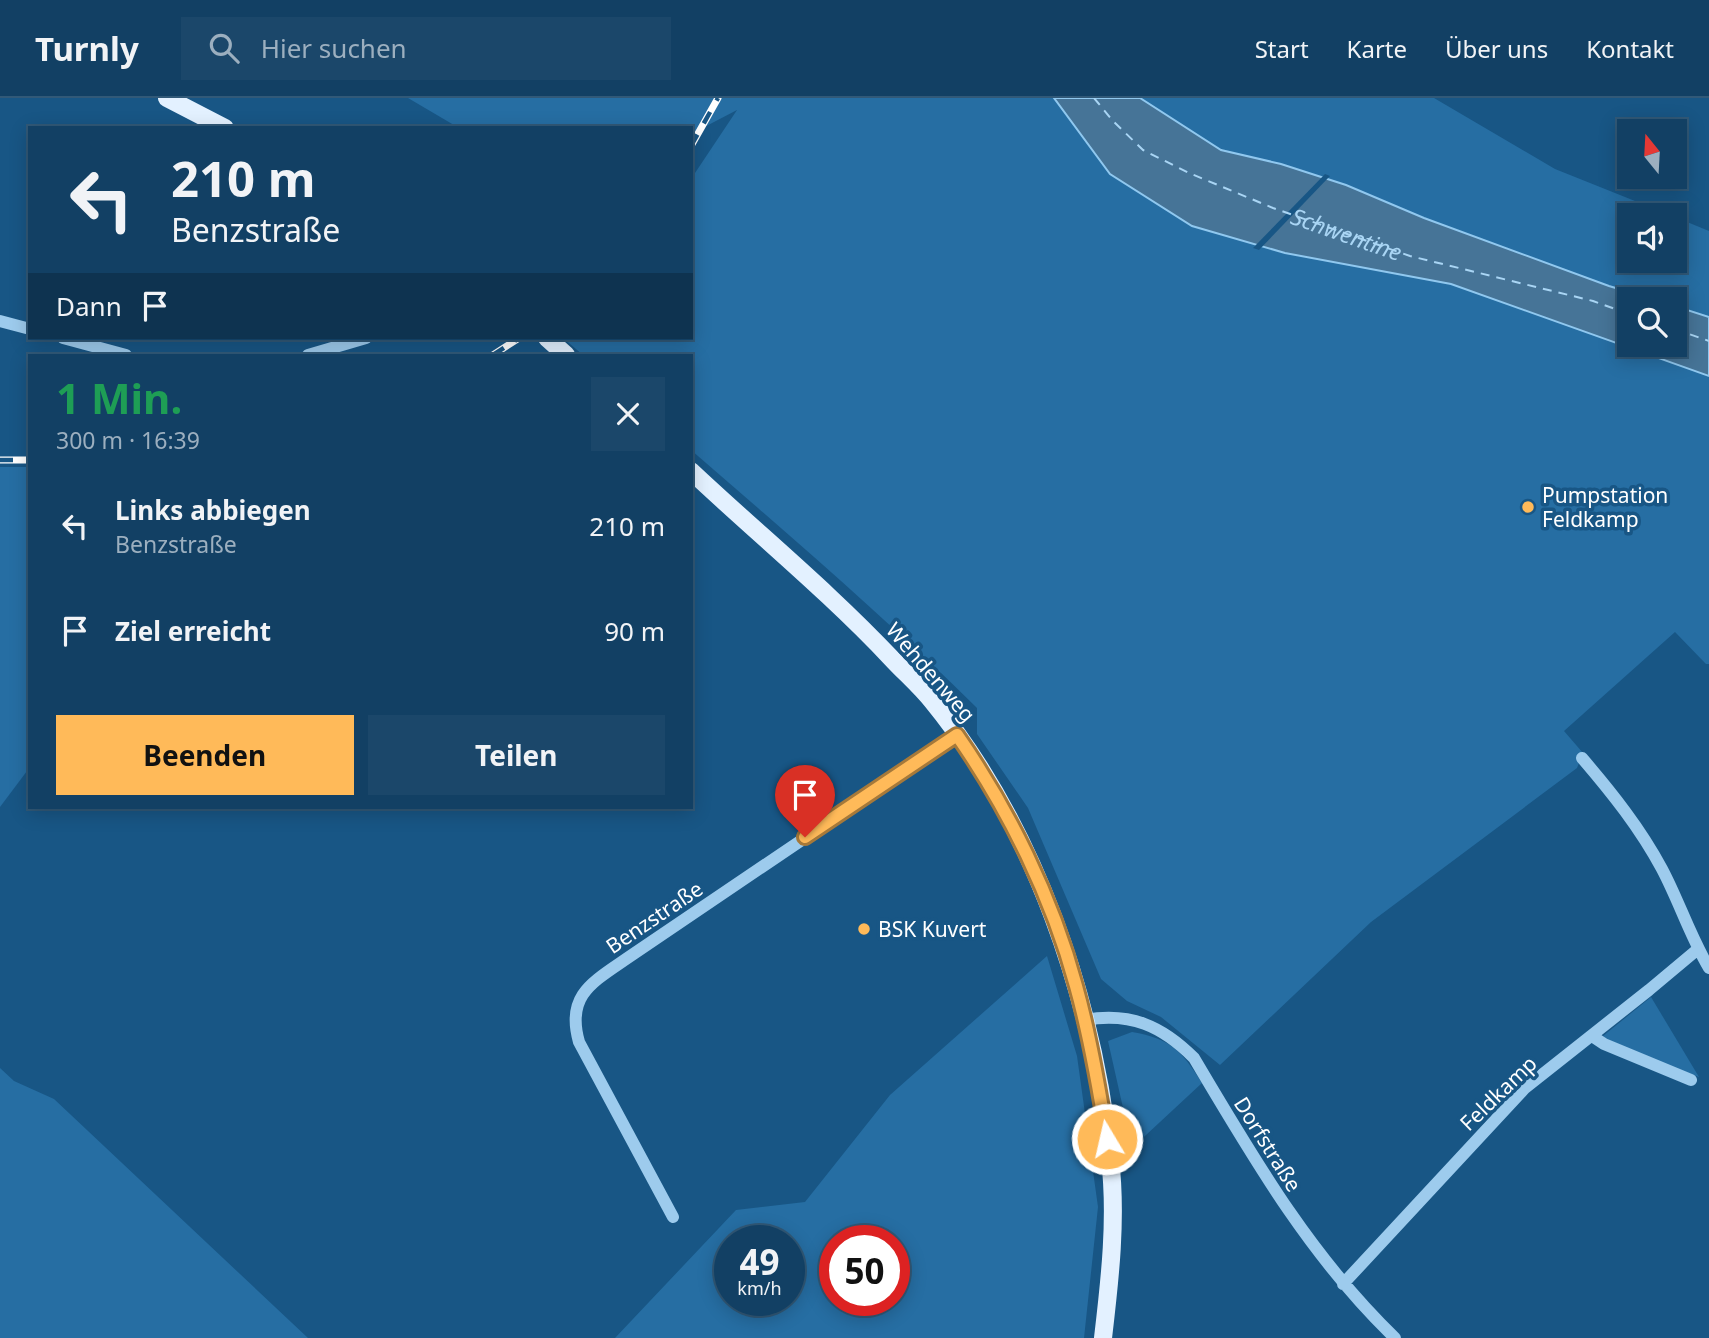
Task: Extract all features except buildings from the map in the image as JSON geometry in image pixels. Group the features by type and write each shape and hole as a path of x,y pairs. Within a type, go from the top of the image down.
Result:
{"main road":[{"path":"167,98 221,126"},
{"path":"549,340 565,354"},
{"name":"Wehdenweg","path":"693,473 859,624 932,701 957,735 1008,816 1043,894 1070,965 1085,1020 1110,1160 1112,1216 1103,1338"}],"street":[{"path":"0,321 28,328"},
{"path":"70,340 122,354"},
{"path":"311,354 359,340"},
{"name":"Benzstraße","path":"673,1217 579,1042 574,1024 575,1007 585,989 957,735"},
{"path":"1582,758 1615,797 1641,834 1662,870 1709,968"},
{"name":"Feldkamp","path":"1343,1284 1525,1088 1698,949"},
{"name":"Dorfstraße","path":"1085,1020 1108,1016 1137,1021 1176,1040 1194,1058 1282,1203 1343,1284 1395,1338"},
{"path":"1592,1036 1604,1044 1691,1080"}],"shaded area":[{"path":"408,98 1054,98 1110,174 1285,253 1451,284 1617,343 1617,357 1656,357 1709,376 1709,664 1675,632 1564,731 1583,753 1577,768 1371,922 1220,1065 1161,1017 1127,1001 1101,979 1028,808 977,734 977,708 872,609 693,452 693,354 582,354 565,340 693,340 693,176 737,110 693,133 693,126 456,126"},
{"path":"1140,98 1434,98 1555,169 1640,203 1617,203 1617,273 1687,273 1687,222 1709,231 1709,317 1687,310 1687,287 1617,288 1424,218 1346,185 1281,164 1221,150"},
{"path":"0,467 28,467 28,770 0,807"},
{"path":"1047,956 1077,1056 1098,1207 1084,1338 615,1338 714,1233 714,1316 805,1316 805,1225 722,1225 736,1210 805,1202 890,1095"},
{"path":"1651,997 1699,1077 1608,1043 1603,1036"},
{"path":"1132,1032 1156,1038 1174,1048 1188,1062 1202,1083 1132,1148 1108,1041"},
{"path":"0,1068 14,1081 54,1099 308,1338 0,1338"}],"water":[{"name":"Schwentine","path":"1054,98 1140,98 1221,150 1281,164 1346,185 1424,218 1617,288 1617,343 1451,284 1285,253 1192,226 1110,174"},
{"path":"1687,310 1709,317 1709,376 1656,357 1687,357"}],"pier":[{"path":"1325,174 1330,176 1259,250 1253,248"}],"ferry route":[{"path":"1094,98 1143,150 1189,173 1273,208 1410,256 1593,301 1617,310"},
{"path":"1687,333 1709,341"}],"railway":[{"path":"693,142 718,98"},
{"path":"495,354 516,340"},
{"path":"0,460 28,460"}],"place":[{"name":"Pumpstation Feldkamp","path":"1528,507"},
{"name":"BSK Kuvert","path":"864,929"}],"route":[{"path":"805,837 957,735 1008,816 1043,894 1070,965 1085,1020 1107,1139"}]}
